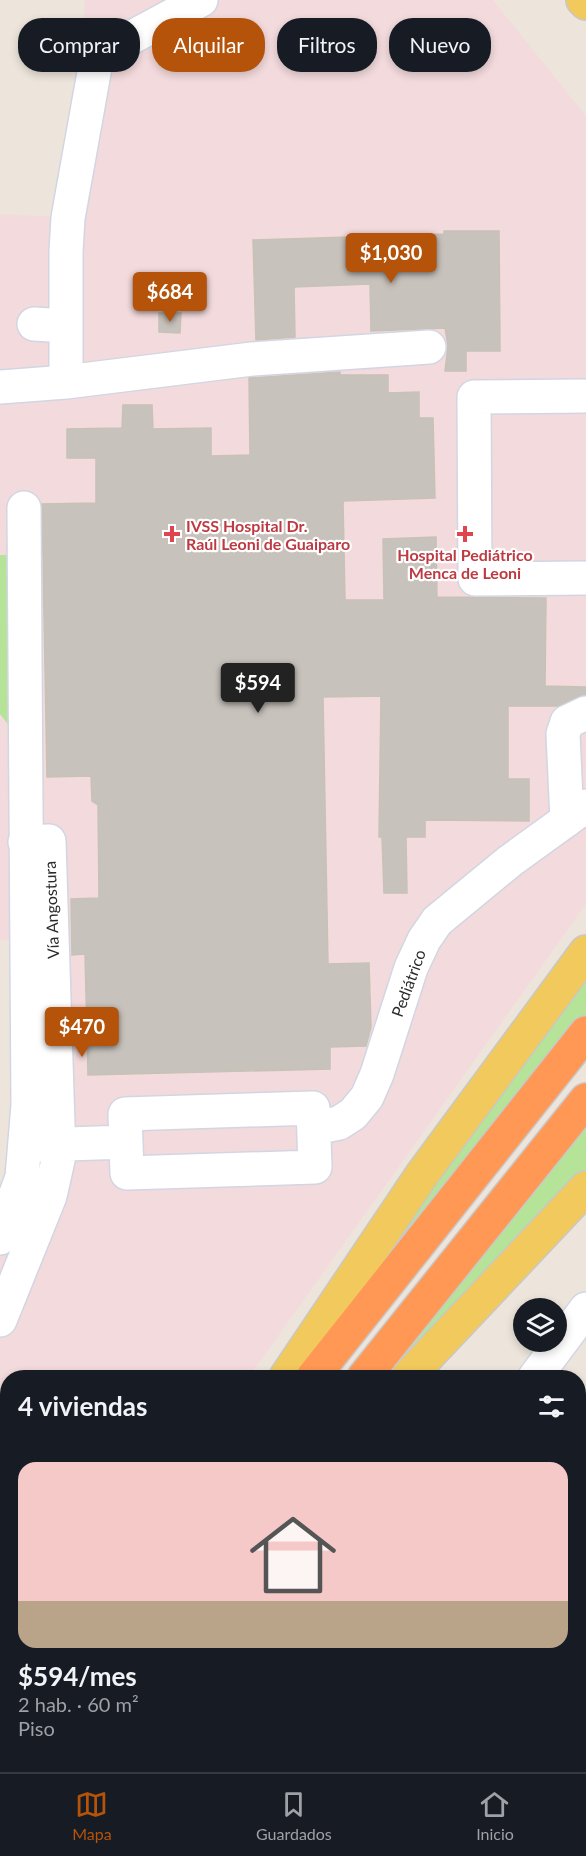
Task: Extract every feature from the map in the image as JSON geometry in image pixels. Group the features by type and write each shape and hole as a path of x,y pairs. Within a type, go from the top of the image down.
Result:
{"highway":[{"path":"319,1370 586,1033"},
{"path":"370,1370 586,1100"}],"main road":[{"path":"291,1370 421,1176 586,952"},
{"path":"415,1370 586,1188"}],"street":[{"path":"66,382 68,218 97,56 201,0"},
{"path":"34,324 66,326"},
{"path":"0,387 66,382 252,359 429,347"},
{"path":"586,396 474,397 474,579 586,578"},
{"path":"24,508 12,555 24,745 25,842"},
{"path":"576,813 563,734 567,722 586,713"},
{"path":"0,714 24,745"},
{"name":"Pediátrico","path":"314,1128 339,1123 353,1114 367,1097 377,1074 411,968 424,940 437,921 510,861 576,813"},
{"name":"Vía Angostura","path":"0,1238 22,1177 26,1146 28,1105 25,842 49,841 59,1144 56,1177 0,1320"},
{"path":"313,1108 315,1167 127,1173 126,1142 125,1114 313,1108"},
{"path":"26,1146 126,1142"},
{"path":"540,1370 586,1309"}],"shaded area":[{"name":"IVSS Hospital Dr. Raúl Leoni de Guaiparo","path":"85,0 493,0 586,116 586,904 254,1370 0,1370 0,1238 15,1199 26,938 0,940 0,214 57,217 78,109 80,72 140,72 140,18 84,18"}],"green space":[{"path":"0,555 24,555 24,745 0,714"},
{"path":"586,952 586,1033 319,1370 316,1370 372,1248"},
{"path":"586,1100 586,1188 415,1370 370,1370"}],"building":[{"path":"444,231 499,231 500,351 466,351 466,371 445,371 448,346 445,328 371,331 370,284 294,287 295,337 256,340 253,240 444,234"},
{"path":"159,313 181,313 180,333 159,332"},
{"path":"340,372 340,375 388,375 388,393 419,392 419,418 433,418 435,498 343,501 345,600 384,600 383,539 436,537 437,597 546,598 545,686 586,687 586,695 558,706 508,706 508,779 529,779 529,821 425,820 425,837 406,837 407,893 384,893 382,837 379,837 381,696 323,697 328,964 369,963 371,1027 366,1046 330,1047 330,1069 88,1075 85,954 72,955 71,899 99,898 98,805 92,801 91,776 47,777 42,504 96,503 96,458 67,458 67,429 122,428 123,405 152,405 153,429 211,428 211,456 250,455 249,378"}],"place":[{"name":"IVSS Hospital Dr. Raúl Leoni de Guaiparo","path":"172,534"},
{"name":"Hospital Pediátrico Menca de Leoni","path":"465,534"}]}
